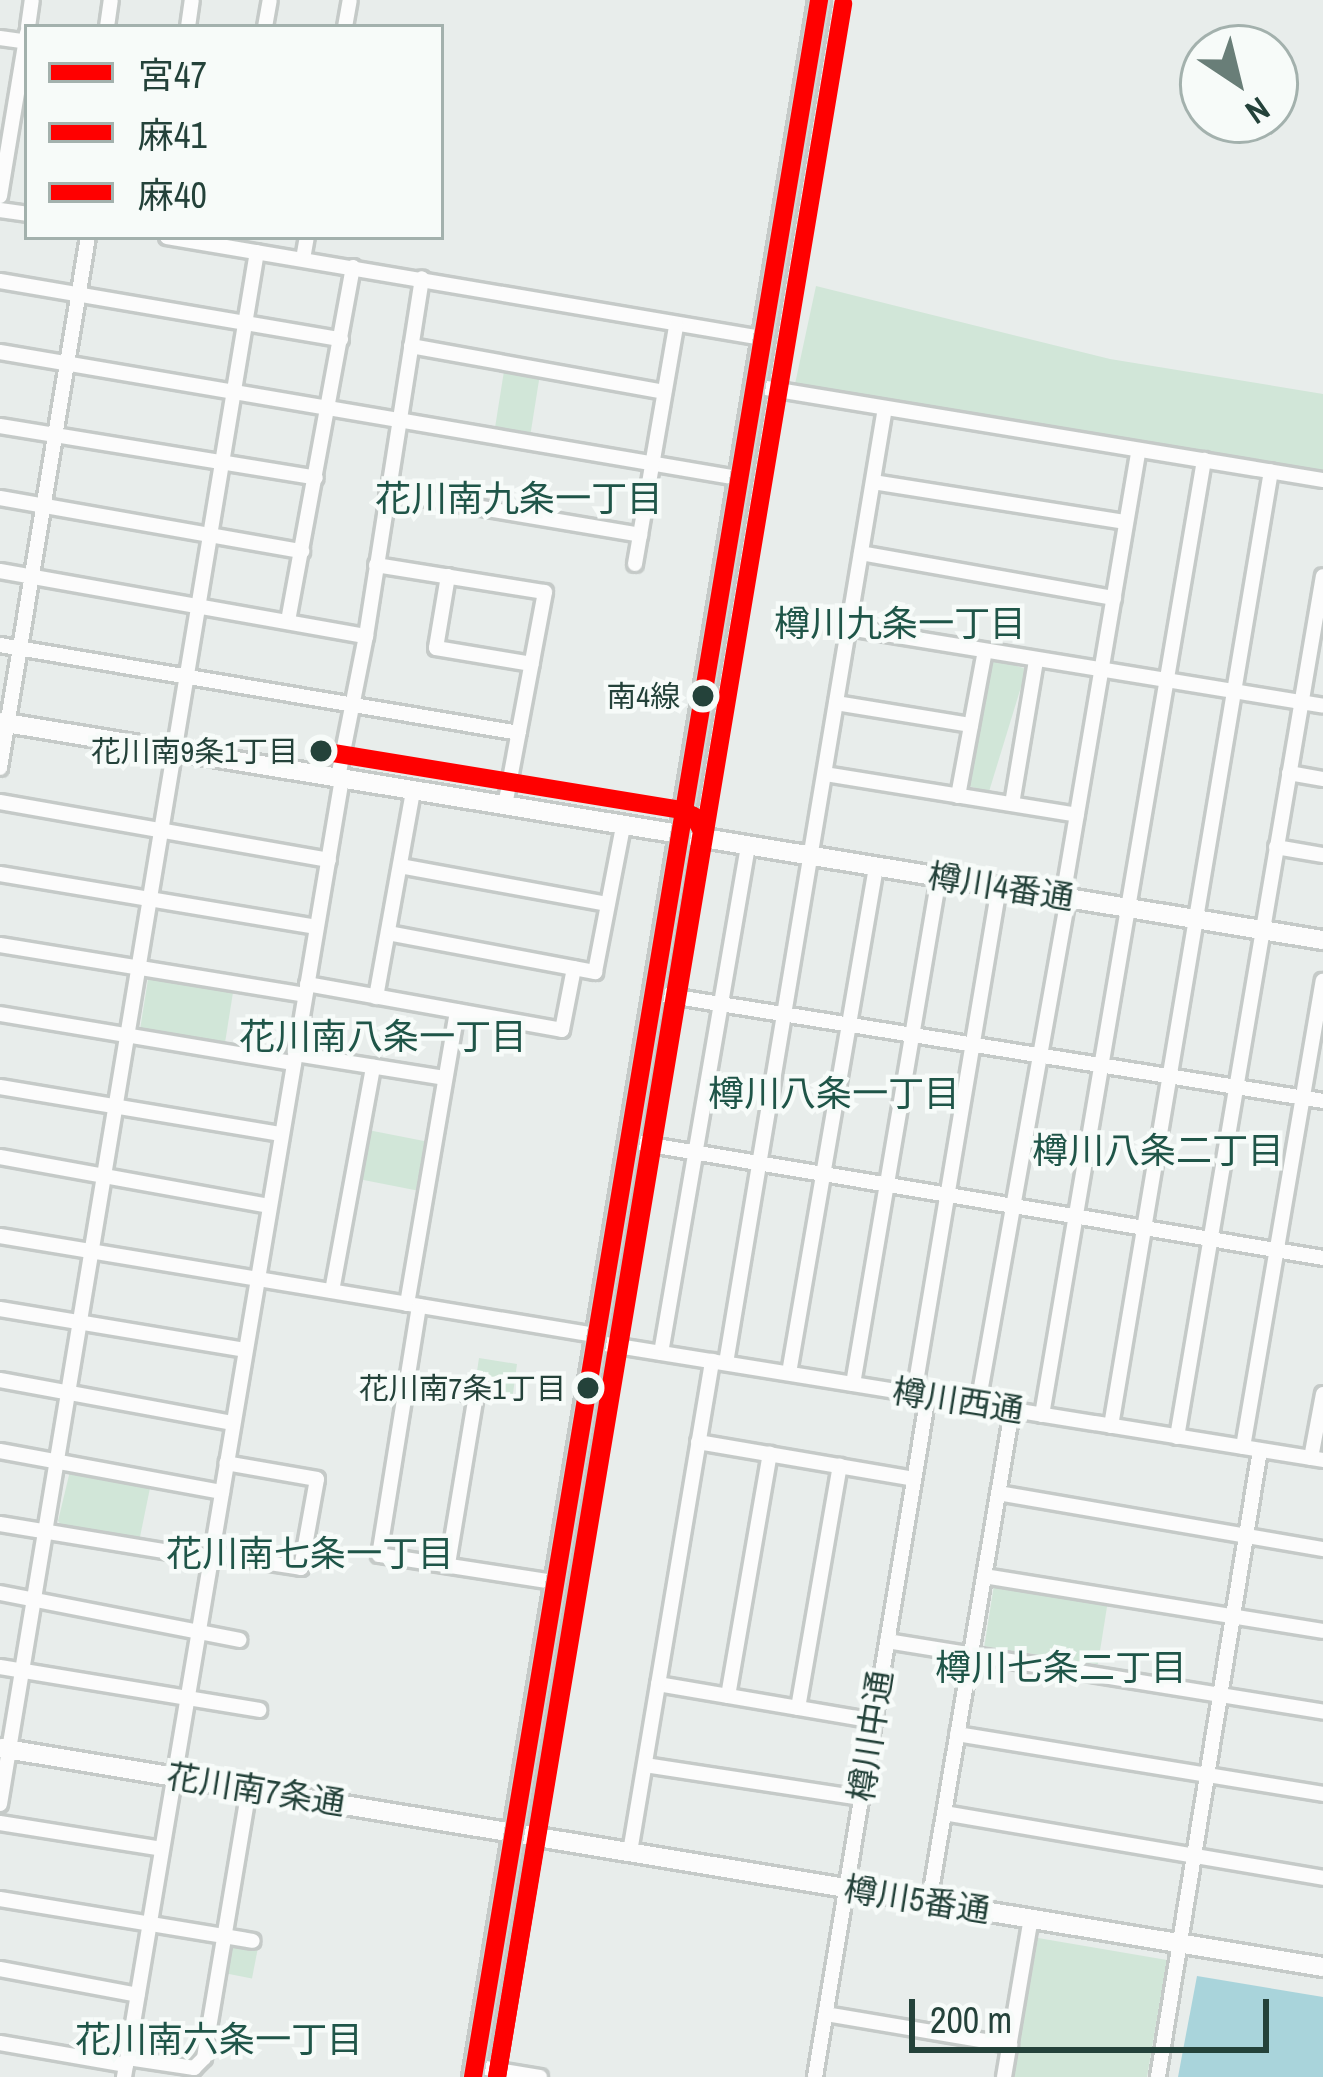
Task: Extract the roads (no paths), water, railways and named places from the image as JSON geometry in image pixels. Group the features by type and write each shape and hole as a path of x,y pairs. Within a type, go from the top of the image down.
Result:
{"main road":[{"path":"474,2072 819,0"}],"street":[{"path":"0,196 24,54"},
{"path":"0,768 88,240"},
{"path":"303,259 306,240"},
{"path":"230,242 257,252 762,338"},
{"path":"0,1804 4,1748 22,1671 257,252"},
{"path":"288,621 353,267"},
{"path":"126,2067 422,278"},
{"path":"0,281 341,339"},
{"path":"635,563 676,326"},
{"path":"411,346 664,392"},
{"path":"0,352 738,478"},
{"path":"754,386 1323,480"},
{"path":"630,1852 698,1442 761,1164 885,408"},
{"path":"0,426 316,478"},
{"path":"978,1404 1139,449"},
{"path":"1042,1414 1204,460"},
{"path":"1111,1426 1271,471"},
{"path":"873,482 1126,522"},
{"path":"387,492 640,535"},
{"path":"0,498 302,551"},
{"path":"861,553 1114,598"},
{"path":"376,565 545,592 505,806"},
{"path":"0,571 366,636"},
{"path":"448,576 436,648 532,664"},
{"path":"1177,1437 1261,930 1318,632 1323,576"},
{"path":"849,628 1323,706"},
{"path":"0,644 519,733"},
{"path":"958,796 985,651"},
{"path":"1012,805 1036,660"},
{"path":"836,703 971,725"},
{"name":"樽川4番通","path":"4,722 1323,940"},
{"path":"1289,773 1323,779"},
{"path":"825,774 1077,815"},
{"path":"376,997 413,791"},
{"path":"0,802 328,860"},
{"path":"388,933 596,972 623,826"},
{"path":"661,1353 748,846"},
{"path":"1276,847 1323,855"},
{"path":"400,866 608,904"},
{"path":"789,1373 876,867"},
{"path":"0,874 317,927"},
{"path":"853,1384 939,877"},
{"name":"樽川中通","path":"815,2077 914,1479 949,1196 999,887"},
{"path":"0,945 376,997 562,1030 574,968"},
{"path":"1243,1448 1323,981"},
{"path":"652,993 1323,1100"},
{"path":"457,1011 379,1555 554,1582"},
{"path":"0,1014 127,1036 445,1078"},
{"path":"332,1291 373,1067"},
{"path":"0,1088 281,1135"},
{"path":"627,1142 1323,1258"},
{"path":"0,1157 269,1206"},
{"name":"樽川西通","path":"0,1236 413,1305 661,1353 1317,1459"},
{"path":"0,1309 245,1350"},
{"path":"0,1380 233,1423"},
{"path":"406,1383 476,1395 448,1565"},
{"path":"1317,1459 1323,1394"},
{"path":"928,1901 1012,1410"},
{"path":"698,1442 914,1479"},
{"path":"1158,2077 1260,1450"},
{"path":"0,1451 222,1492"},
{"path":"728,1696 770,1454"},
{"path":"0,1523 301,1568 317,1479 226,1463"},
{"path":"798,1708 840,1466"},
{"path":"998,1493 1323,1549"},
{"path":"984,1576 1323,1630"},
{"path":"0,1593 239,1640"},
{"path":"887,1641 1323,1712"},
{"path":"0,1667 259,1709"},
{"path":"658,1684 874,1721"},
{"path":"957,1735 1323,1794"},
{"name":"花川南7条通","path":"4,1748 512,1832"},
{"path":"645,1765 861,1798"},
{"path":"0,2043 126,2067 194,2068 204,2058 249,1789"},
{"path":"944,1813 1323,1878"},
{"path":"0,1822 162,1849"},
{"name":"樽川5番通","path":"512,1832 1323,1967"},
{"path":"0,1899 253,1941"},
{"path":"1004,2077 1031,1918"},
{"path":"0,1970 138,1995"},
{"path":"826,2014 1010,2044"},
{"path":"474,2072 540,2077"}],"water":[{"path":"1197,1976 1323,1997 1323,2077 1178,2077"}],"place":[{"name":"南4線","path":"703,696"},
{"name":"花川南9条1丁目","path":"321,751"},
{"name":"花川南7条1丁目","path":"588,1388"}],"district":[{"name":"花川南九条一丁目","path":"519,499"},
{"name":"樽川九条一丁目","path":"900,624"},
{"name":"花川南八条一丁目","path":"383,1037"},
{"name":"樽川八条一丁目","path":"834,1094"},
{"name":"樽川八条二丁目","path":"1158,1151"},
{"name":"花川南七条一丁目","path":"310,1554"},
{"name":"樽川七条二丁目","path":"1061,1668"},
{"name":"花川南六条一丁目","path":"219,2040"}]}
